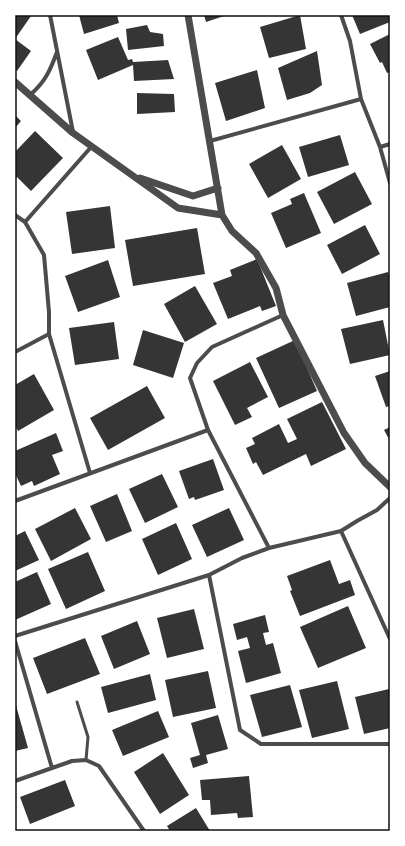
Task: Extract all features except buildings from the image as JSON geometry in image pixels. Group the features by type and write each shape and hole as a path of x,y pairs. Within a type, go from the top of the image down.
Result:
{"street":[{"path":"50,15 73,134"},
{"path":"188,15 222,215 232,230 256,253 276,288 283,315 344,433 365,463 390,487"},
{"path":"341,15 350,42 361,99 380,147 390,183"},
{"path":"30,95 41,86 50,72 57,51"},
{"path":"15,82 73,134 178,208 222,215"},
{"path":"210,141 361,99"},
{"path":"380,147 390,144"},
{"path":"25,222 92,146"},
{"path":"132,175 193,196 218,188"},
{"path":"15,215 25,222 44,255 49,312 49,334 90,473"},
{"path":"268,548 208,430 190,378 197,363 212,347 283,315"},
{"path":"15,352 49,334"},
{"path":"15,501 208,430"},
{"path":"15,636 160,589 209,575 242,558 268,548 342,531 377,510 390,498"},
{"path":"342,531 390,638"},
{"path":"209,575 240,730 261,744 390,744"},
{"path":"15,641 52,768"},
{"path":"15,781 72,761 86,760 99,766 144,831"}],"lane":[{"path":"77,702 88,737 86,760"}]}
